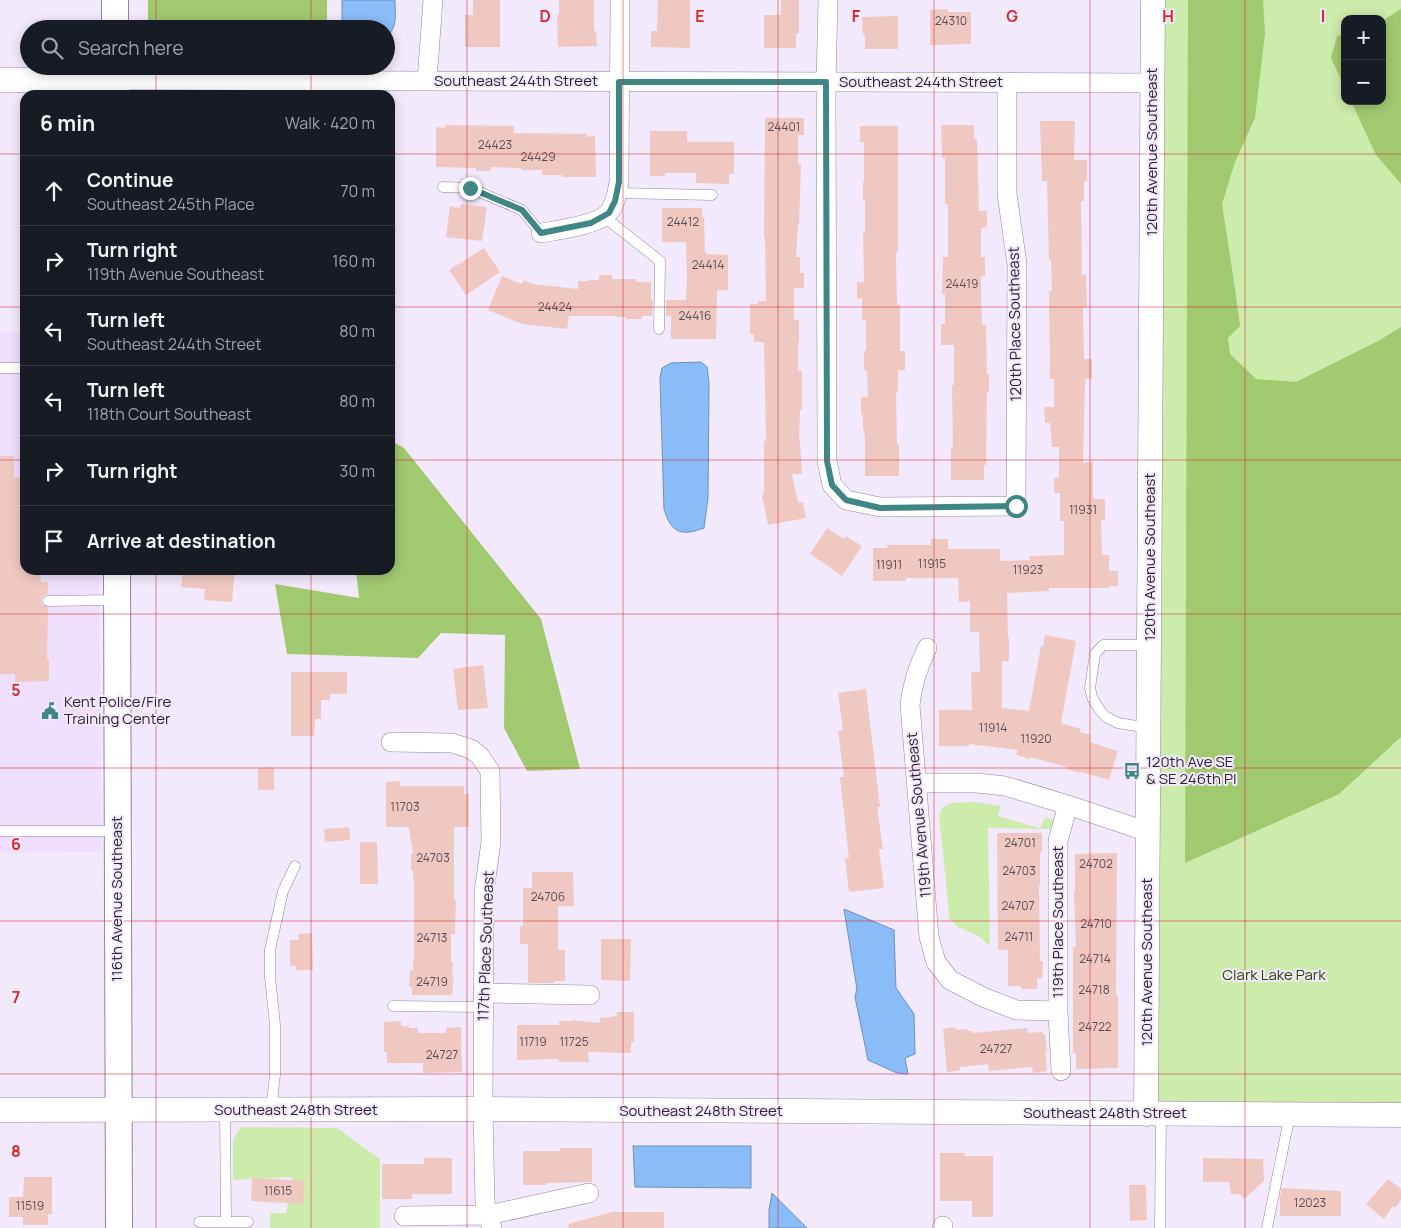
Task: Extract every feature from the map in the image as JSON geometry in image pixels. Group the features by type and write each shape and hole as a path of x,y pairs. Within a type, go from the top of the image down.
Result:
{"main road":[{"path":"115,0 115,20"},
{"name":"116th Avenue Southeast","path":"117,575 119,1228"}],"street":[{"path":"427,81 433,0"},
{"path":"541,233 591,223 609,213 615,201 619,182 620,0"},
{"path":"826,82 828,0"},
{"name":"120th Avenue Southeast","path":"1153,0 1148,832 1154,1114"},
{"name":"Southeast 244th Street","path":"0,80 1153,83"},
{"name":"120th Place Southeast","path":"826,82 827,461 832,485 846,500 880,508 1016,506 1017,264 1007,194 1007,82"},
{"name":"119th Avenue Southeast","path":"927,648 912,686 910,705 929,936 936,962 950,980"},
{"name":"117th Place Southeast","path":"391,742 452,743 471,749 480,756 490,771 491,842 484,892 483,1109 486,1203 490,1221"},
{"path":"916,783 977,783 1005,786 1148,832"},
{"name":"119th Place Southeast","path":"1061,1071 1058,1011 1058,841 1068,805"},
{"name":"119th Place Southeast","path":"950,980 983,997 1016,1010 1058,1011"},
{"path":"484,1000 590,995"},
{"name":"Southeast 248th Street","path":"0,1110 483,1109 1401,1115"},
{"path":"404,1216 490,1221 590,1193"}],"lane":[{"path":"443,187 470,188 522,210 541,233"},
{"path":"617,194 712,195"},
{"path":"603,216 660,261 659,329"},
{"path":"0,368 20,368"},
{"path":"48,601 117,600"},
{"path":"1149,645 1103,645 1095,654 1090,688 1092,697 1106,717 1118,723 1149,728"},
{"path":"0,831 117,830"},
{"path":"271,1110 276,1075 270,950 283,891 295,866"},
{"path":"393,1006 484,1000"},
{"path":"225,1110 226,1222"},
{"path":"1154,1114 1160,1228"},
{"path":"1267,1228 1290,1114"},
{"path":"199,1222 248,1222"}],"shaded area":[{"name":"Kent Police/Fire Training Center","path":"0,333 20,333 20,575 99,575 102,852 0,853"}],"green space":[{"path":"148,0 327,0 327,20 148,20"},
{"name":"Clark Lake Park","path":"1153,0 1401,0 1401,1115 1146,1114"},
{"path":"1188,0 1263,0 1265,33 1255,118 1235,162 1222,204 1240,326 1228,338 1230,354 1256,379 1296,382 1378,341 1401,327 1401,737 1339,794 1185,863"},
{"path":"1401,9 1401,184 1376,155 1353,105 1386,105 1386,18"},
{"path":"1341,35 1341,79 1331,58 1337,36"},
{"path":"395,443 404,448 541,619 580,769 527,771 504,728 505,635 441,633 418,658 287,654 275,584 359,598 357,575 395,575"},
{"path":"975,802 1001,806 998,816 1040,828 1045,818 1055,820 1052,829 988,828 990,946 978,936 958,927 949,919 939,816 942,808 951,803"},
{"path":"241,1127 337,1128 380,1159 380,1228 270,1228 270,1213 286,1213 292,1177 233,1180 233,1140"}],"water":[{"path":"342,0 395,0 395,20 342,20"},
{"path":"701,362 707,367 709,383 708,498 704,528 683,532 673,527 664,509 660,378 662,368 671,363"},
{"path":"844,909 894,930 896,988 914,1014 915,1054 905,1058 908,1074 897,1073 868,1060 855,997 857,989"},
{"path":"633,1146 751,1146 751,1188 635,1187"},
{"path":"772,1193 807,1228 769,1228 769,1210"}],"building":[{"path":"473,0 500,0 500,47 465,47 465,15 473,15"},
{"path":"559,0 594,0 594,31 596,31 597,46 558,47 557,15 559,15"},
{"path":"658,0 690,0 690,48 651,47 651,31 657,31"},
{"path":"781,0 799,0 799,33 796,34 796,48 764,48 764,15 781,15"},
{"path":"948,9 948,12 971,12 971,44 930,45 930,10"},
{"path":"898,16 898,49 865,49 862,17"},
{"path":"765,118 804,118 804,135 798,135 798,164 801,164 796,257 800,257 800,273 804,273 804,288 794,288 794,320 799,320 798,371 802,371 802,410 800,410 799,441 802,474 792,474 798,503 803,502 806,518 768,525 762,495 764,494 764,441 766,441 764,342 754,342 754,334 750,334 750,304 766,301 764,238"},
{"path":"1040,121 1075,121 1074,160 1087,160 1087,181 1084,181 1084,201 1081,201 1082,275 1086,274 1087,307 1083,307 1084,359 1092,359 1092,379 1085,379 1083,463 1093,462 1093,499 1105,499 1105,520 1101,520 1102,555 1109,555 1109,571 1118,571 1118,586 1109,586 1109,588 1049,588 1049,591 1007,593 1009,661 1002,661 1002,708 1029,711 1041,646 1043,647 1045,635 1076,641 1061,723 1081,729 1080,732 1091,735 1089,742 1118,751 1109,780 1030,757 1030,759 1016,755 1018,750 969,744 969,746 939,746 939,710 972,710 971,672 980,672 979,632 970,632 970,601 959,602 958,578 906,578 906,581 873,581 873,548 887,548 887,545 931,545 931,539 948,539 948,549 1000,549 1000,561 1030,560 1029,556 1064,555 1064,521 1060,521 1060,493 1054,493 1054,478 1059,478 1059,447 1052,447 1050,423 1045,423 1044,407 1054,407 1054,379 1050,379 1049,291 1052,291 1051,260 1049,260 1047,181 1042,181"},
{"path":"445,125 514,126 514,133 587,134 587,137 595,136 596,177 542,175 542,170 521,170 521,168 491,167 491,171 476,171 476,168 436,167 436,127 445,128"},
{"path":"941,125 974,125 974,139 977,139 979,211 987,211 987,227 981,228 981,257 985,257 985,276 981,276 982,325 986,325 987,374 989,374 984,480 951,480 954,345 941,345 941,324 945,324 945,294 942,294 943,257 948,257 948,204 945,204 945,158 942,158"},
{"path":"860,126 898,126 897,305 900,305 900,351 905,351 905,370 898,370 898,392 896,391 899,476 865,476 865,439 863,415 861,415 861,397 868,397 867,370 864,370 866,320 862,320 862,298 857,299 857,282 864,282 863,233 865,233 865,200 863,200 864,142 860,142"},
{"path":"650,131 687,131 687,142 734,142 734,174 729,174 729,184 696,183 696,173 665,173 665,176 650,176"},
{"path":"461,204 487,207 482,241 446,237 450,206 460,208"},
{"path":"662,208 702,208 705,253 728,255 728,290 717,290 716,339 671,339 671,316 666,316 666,300 686,300 686,242 662,242"},
{"path":"484,248 500,272 466,295 449,270"},
{"path":"599,275 612,275 612,279 636,279 636,282 651,282 652,316 642,316 642,319 626,319 626,317 617,316 569,316 567,329 522,324 488,310 502,276 522,284 524,280 533,284 578,289 578,281 599,280"},
{"path":"0,456 14,456 14,478 20,478 20,575 40,575 41,582 48,582 48,594 44,595 41,601 42,605 48,608 47,659 49,659 49,681 15,682 15,674 0,674"},
{"path":"827,528 844,539 846,536 862,546 842,576 810,554"},
{"path":"182,575 235,575 232,602 204,600 205,589 181,587"},
{"path":"483,665 488,708 458,710 453,669"},
{"path":"291,672 347,672 347,694 330,694 330,700 321,700 321,719 315,719 314,736 291,736"},
{"path":"866,689 880,807 877,807 883,849 879,849 884,888 849,892 845,858 849,858 840,777 844,777 838,731 843,730 838,693"},
{"path":"274,767 274,790 258,790 258,768"},
{"path":"400,781 400,786 464,786 464,794 469,794 469,827 454,827 454,900 456,900 455,934 451,934 452,977 454,977 452,995 412,995 412,987 409,987 410,970 413,970 414,961 414,878 413,870 411,870 411,853 413,853 409,828 386,827 386,782"},
{"path":"349,827 350,840 325,842 324,829"},
{"path":"997,833 1042,833 1039,885 1040,961 1043,961 1042,978 1037,978 1037,989 1021,989 1021,986 1008,986 1008,950 998,950"},
{"path":"360,842 377,842 378,884 360,884"},
{"path":"1117,853 1116,995 1118,995 1118,1068 1076,1069 1076,1053 1073,1053 1073,947 1076,947 1075,854"},
{"path":"532,872 573,872 574,906 558,906 558,950 565,950 565,981 528,983 528,944 520,944 520,926 523,926 523,888 532,888"},
{"path":"312,933 313,970 296,970 296,966 290,966 290,940 299,940 299,934"},
{"path":"601,939 631,939 630,981 601,980"},
{"path":"617,1012 634,1012 634,1042 631,1042 631,1053 588,1052 589,1062 559,1062 559,1059 517,1060 517,1025 559,1025 559,1021 572,1020 600,1023 600,1018 617,1016"},
{"path":"401,1021 401,1026 418,1028 418,1033 446,1033 446,1028 461,1027 462,1072 423,1073 423,1063 387,1063 387,1052 384,1052 384,1022"},
{"path":"955,1027 956,1030 967,1029 973,1033 1027,1028 1028,1033 1043,1032 1045,1034 1047,1051 1045,1051 1047,1071 1033,1073 1032,1067 989,1071 988,1064 960,1067 960,1070 947,1072 943,1029"},
{"path":"560,1148 592,1148 592,1182 523,1185 523,1151 560,1151"},
{"path":"940,1153 965,1153 965,1156 993,1156 993,1217 972,1217 972,1201 940,1201"},
{"path":"424,1158 452,1158 452,1194 412,1194 412,1199 382,1199 382,1164 424,1164"},
{"path":"1203,1158 1263,1159 1264,1181 1244,1199 1240,1194 1231,1194 1229,1182 1203,1182"},
{"path":"24,1177 52,1177 52,1214 48,1214 48,1225 23,1225 23,1217 9,1217 9,1197 23,1197"},
{"path":"252,1178 305,1181 303,1204 251,1201"},
{"path":"1388,1179 1401,1189 1401,1200 1395,1208 1393,1206 1384,1219 1366,1204"},
{"path":"1129,1185 1146,1185 1147,1220 1130,1221"},
{"path":"1282,1188 1341,1191 1341,1216 1280,1216"},
{"path":"612,1212 664,1212 664,1228 569,1228 568,1224"}],"place":[{"name":"Kent Police/Fire Training Center","path":"50,711"},
{"name":"120th Ave SE & SE 246th Pl","path":"1132,771"}],"route":[{"path":"470,188 522,210 541,233 591,223 609,213 615,201 619,182 619,82 826,82 827,461 832,485 846,500 880,508 1016,506"}]}
